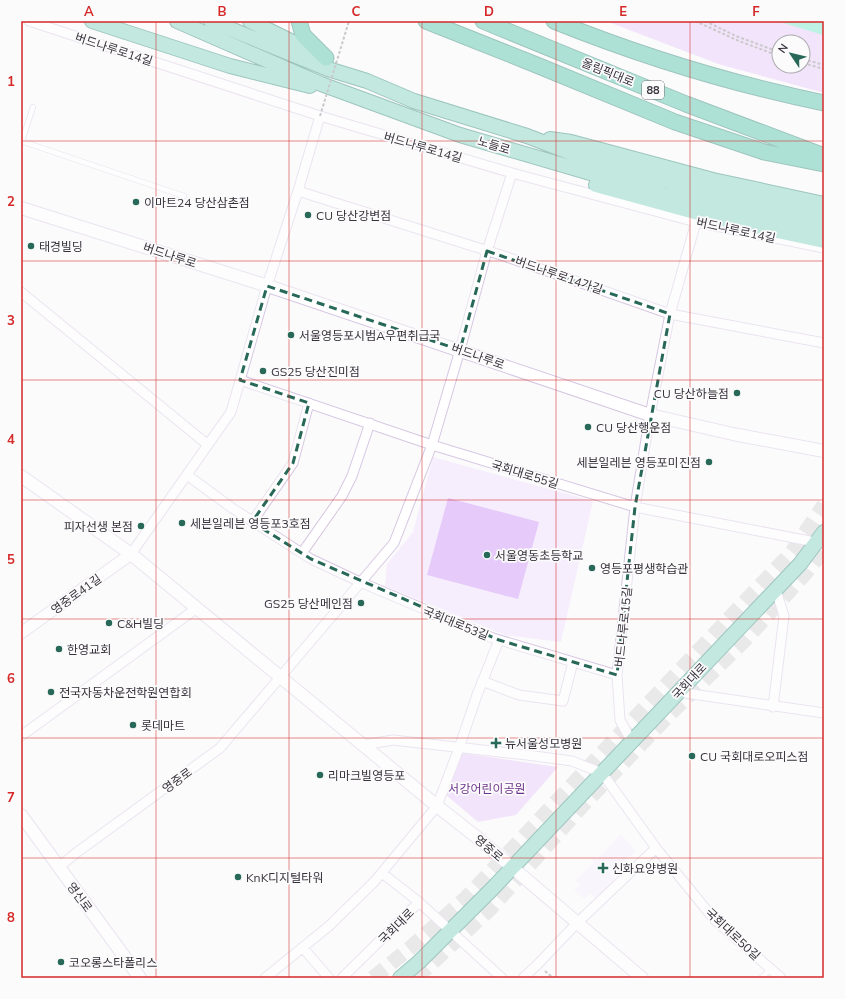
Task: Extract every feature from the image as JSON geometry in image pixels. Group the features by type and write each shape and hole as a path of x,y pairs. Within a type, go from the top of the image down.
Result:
{"highway":[{"path":"300,21 303,35 326,58"},
{"path":"426,21 675,122 764,152 824,164"},
{"name":"올림픽대로","path":"482,21 686,104 824,156"},
{"path":"554,21 597,38 677,65 824,103"}],"main road":[{"path":"92,21 230,66 358,98"},
{"name":"노들로","path":"177,21 321,84 460,135 662,194 824,229"},
{"name":"노들로","path":"211,21 328,69 367,81 414,101 527,136 595,161 701,190 824,218"},
{"path":"250,21 326,58 367,81"},
{"path":"527,136 571,142 713,180 824,204"},
{"path":"520,153 560,175 713,217 824,240"},
{"name":"버드나루로","path":"21,208 267,286 650,415 732,434 824,451"},
{"name":"영중로","path":"21,476 131,554 479,839 642,978"},
{"name":"국회대로","path":"400,978 419,962 512,868 776,590 822,539"},
{"name":"영신로","path":"23,822 59,867 139,978"}],"street":[{"name":"버드나루로14길","path":"29,21 320,116 512,173 696,222 824,248"},
{"path":"131,554 231,412 267,286 298,191 320,116"},
{"path":"280,677 394,543 432,445 487,251 512,173"},
{"name":"버드나루로14가길","path":"298,191 487,251 670,314 824,343"},
{"name":"버드나루로15길","path":"632,742 620,720 617,675 635,507 650,415 670,314 696,222"},
{"path":"21,292 208,445"},
{"name":"국회대로55길","path":"240,380 309,402 432,445 635,507 822,539"},
{"path":"252,522 293,463 309,402"},
{"path":"302,553 342,496 352,476 370,423"},
{"name":"국회대로53길","path":"187,475 252,522 311,559 390,596 499,640 617,675"},
{"name":"영중로41길","path":"21,634 131,554"},
{"path":"773,707 784,616 776,590"},
{"path":"21,736 197,608"},
{"path":"265,978 329,926 374,882 437,806 482,681 499,640"},
{"path":"482,681 519,694 563,701 573,662"},
{"name":"영중로","path":"59,867 220,748 280,677"},
{"path":"678,692 773,707 824,713"},
{"path":"363,745 393,740 527,755 572,761 602,773"},
{"name":"국회대로50길","path":"602,773 656,848 714,919 781,978"},
{"path":"523,978 577,923 656,848"},
{"path":"382,873 419,902"},
{"name":"국회대로","path":"342,978 419,902 450,931"},
{"path":"450,931 502,978"},
{"path":"303,948 329,978"}],"lane":[{"path":"33,107 21,141 184,196"},
{"path":"761,978 770,969"}],"path":[{"path":"320,116 349,21"},
{"path":"695,21 739,41 771,53"},
{"path":"705,21 736,36 771,49"},
{"path":"811,61 824,65"},
{"path":"811,65 824,69"}],"highlighted area":[{"path":"487,251 670,314 635,507 617,675 499,640 311,559 252,522 293,463 309,403 240,380 267,286 460,350"}],"shaded area":[{"path":"777,21 824,21 824,35 823,35"},
{"name":"서울영동초등학교","path":"433,457 593,501 561,642 505,635 385,586 387,564 413,532"},
{"name":"신화요양병원","path":"621,834 636,851 611,874 616,879 597,897 595,898 590,893 584,899 574,890 579,885 575,881 594,862 591,859 594,856 597,859"}],"green space":[{"path":"606,21 824,21 824,93 718,64"},
{"path":"448,498 539,522 518,599 427,575"},
{"name":"서강어린이공원","path":"462,753 558,767 516,815 478,822 446,795"}],"tunnel":[{"path":"373,978 410,948 466,898 792,552 824,505"},
{"path":"416,978 491,908 583,805 668,716 745,640 804,575 824,550"}],"place":[{"name":"이마트24 당산삼촌점","path":"136,202"},
{"name":"CU 당산강변점","path":"308,215"},
{"name":"태경빌딩","path":"31,246"},
{"name":"서울영등포시범A우편취급국","path":"291,335"},
{"name":"GS25 당산진미점","path":"263,371"},
{"name":"CU 당산하늘점","path":"737,393"},
{"name":"CU 당산행운점","path":"588,427"},
{"name":"세븐일레븐 영등포미진점","path":"709,462"},
{"name":"세븐일레븐 영등포3호점","path":"182,523"},
{"name":"피자선생 본점","path":"141,526"},
{"name":"서울영동초등학교","path":"487,555"},
{"name":"영등포평생학습관","path":"592,568"},
{"name":"GS25 당산메인점","path":"361,603"},
{"name":"C&H빌딩","path":"109,623"},
{"name":"한영교회","path":"59,649"},
{"name":"전국자동차운전학원연합회","path":"51,692"},
{"name":"롯데마트","path":"133,725"},
{"name":"뉴서울성모병원","path":"496,743"},
{"name":"CU 국회대로오피스점","path":"692,756"},
{"name":"리마크빌영등포","path":"320,775"},
{"name":"신화요양병원","path":"603,868"},
{"name":"KnK디지털타워","path":"238,877"},
{"name":"코오롱스타폴리스","path":"61,962"}]}
